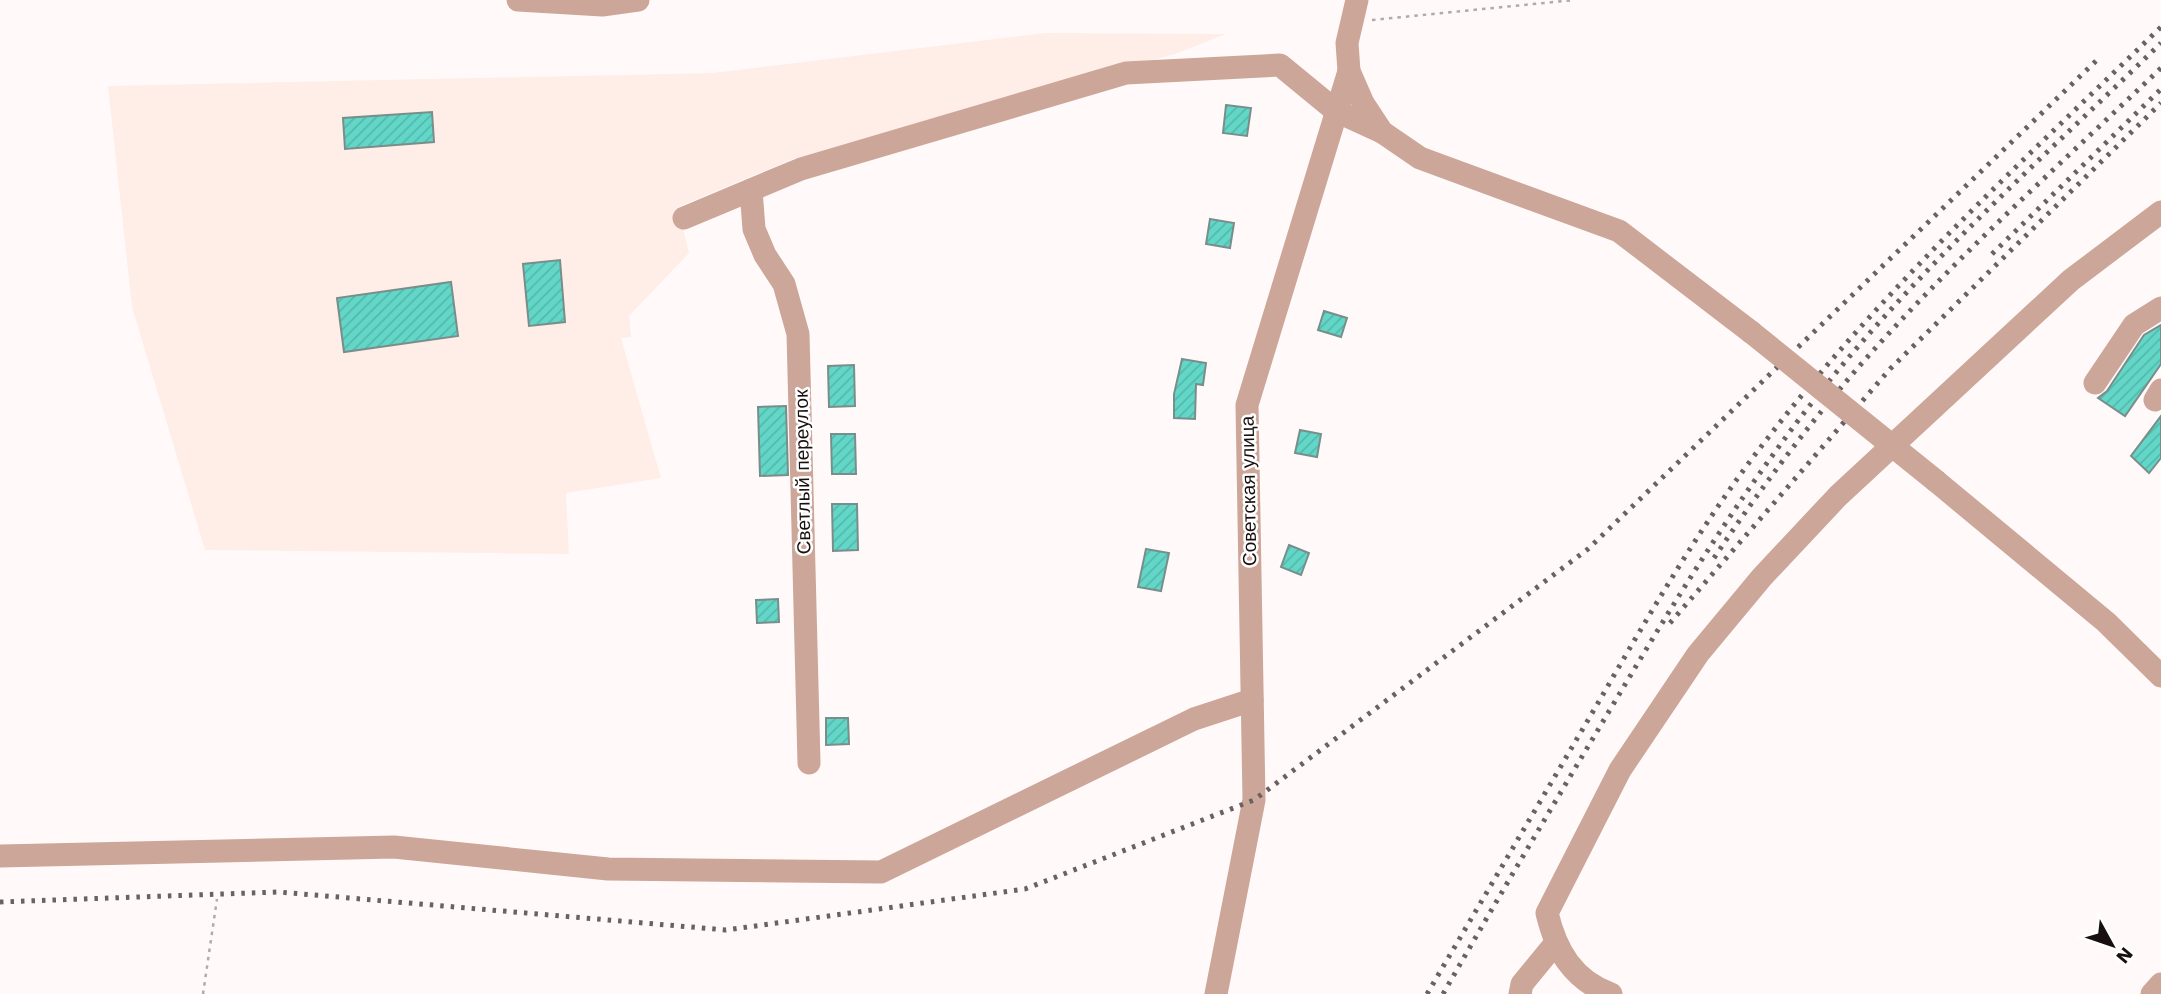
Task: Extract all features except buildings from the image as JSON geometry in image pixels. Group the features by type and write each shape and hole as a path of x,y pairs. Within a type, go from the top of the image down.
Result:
{"street":[{"path":"518,0 602,5 638,0"},
{"name":"Советская улица","path":"1216,994 1254,800 1247,405 1349,71 1347,43 1354,11"},
{"path":"684,218 801,169 1126,73 1280,65 1336,111 1381,132 1420,158 1619,231 1751,332 1936,481 2106,622 2161,676"},
{"path":"1349,71 1363,103 1381,132"},
{"name":"Светлый переулок","path":"751,190 754,229 765,255 785,284 798,334 809,763"},
{"path":"1611,994 1597,989 1572,968 1554,945 1547,913 1560,882 1620,770 1698,654 1762,577 1838,496 2071,280 2161,212"},
{"path":"2095,383 2134,325 2161,308"},
{"path":"0,856 394,847 608,869 881,872 1194,719 1252,700"},
{"path":"1520,994 1522,984 1554,945"},
{"path":"2152,994 2161,984"}],"path":[{"path":"1354,11 1574,0"},
{"path":"203,994 217,899"}],"shaded area":[{"path":"1045,33 1226,34 1175,54 793,159 678,207 689,253 629,316 631,337 621,338 661,478 566,493 569,554 205,550 132,307 108,86 713,73"}],"railway":[{"path":"1427,994 1657,602 1743,470 1812,383 1907,277 2161,27"},
{"path":"1443,994 1666,616 1748,490 1807,408 1876,326 1955,242 2161,43"},
{"path":"0,902 279,892 726,930 1025,889 1254,800 1588,549 2097,60"},
{"path":"1714,558 1793,448 1835,394 1880,343 1983,237 2161,68"},
{"path":"1992,254 2161,89"},
{"path":"1670,623 1890,369 2161,103"}]}
